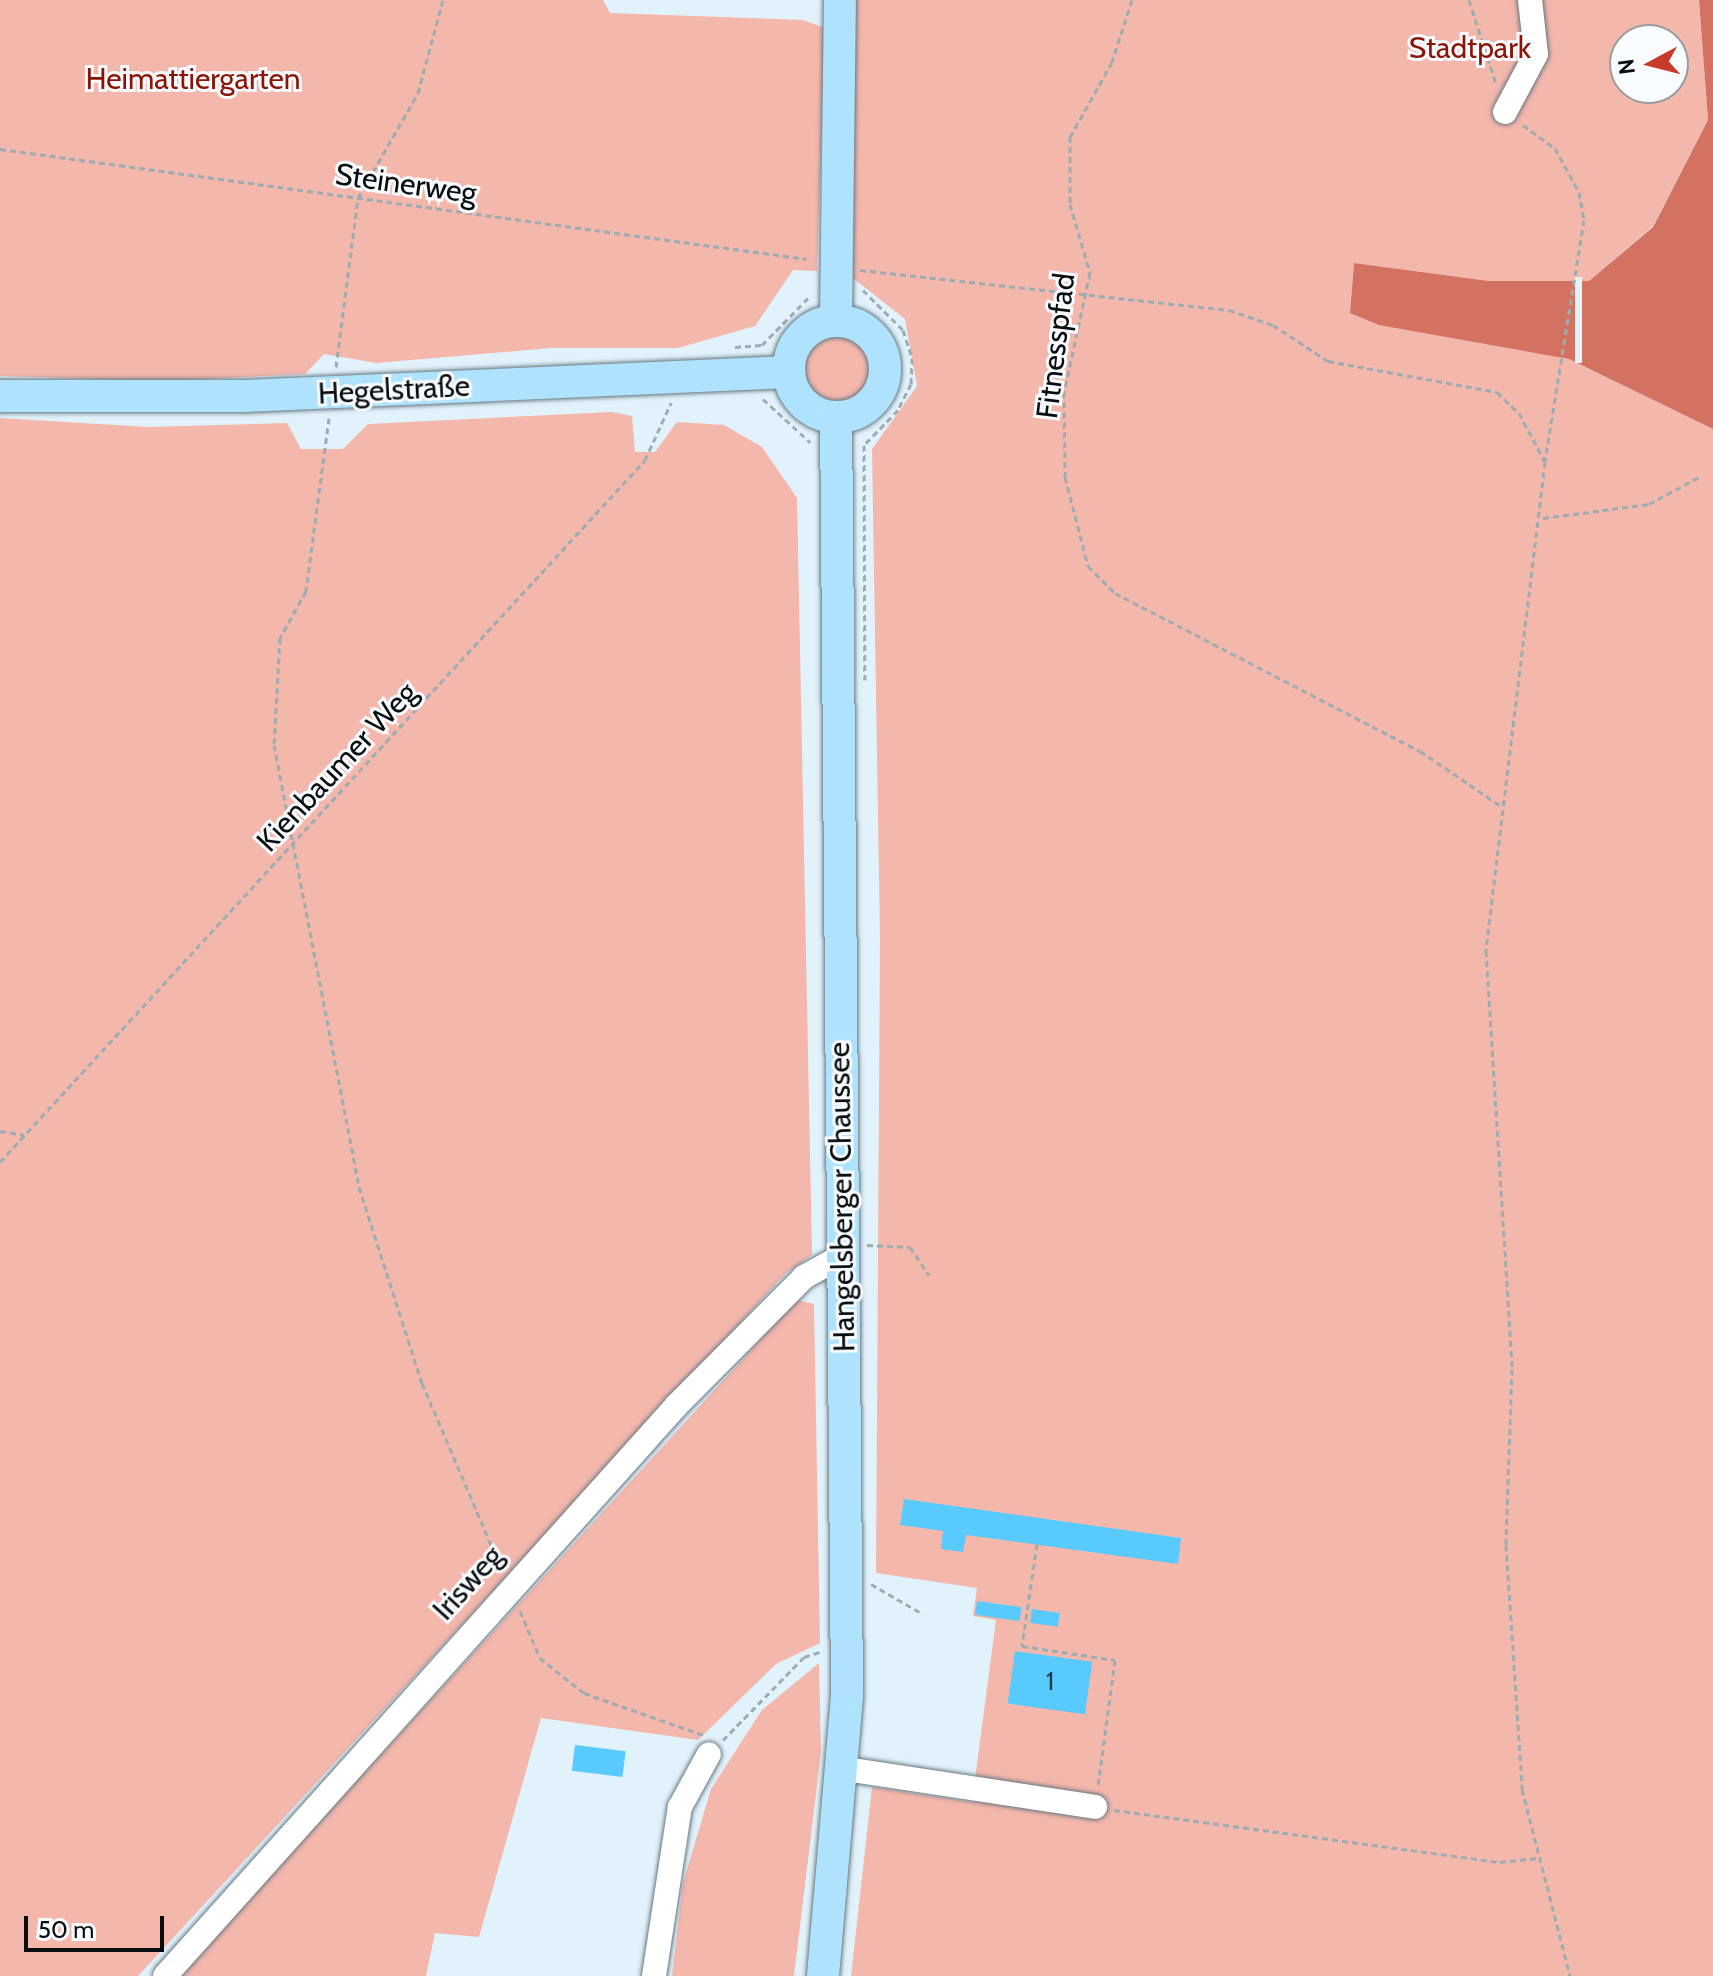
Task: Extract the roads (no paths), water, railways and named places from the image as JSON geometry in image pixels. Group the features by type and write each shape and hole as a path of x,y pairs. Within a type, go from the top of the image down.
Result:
{"main road":[{"path":"829,284 871,334 885,363 878,395 836,432 807,407 789,372 799,338 829,284 840,0"},
{"name":"Hegelstraße","path":"0,396 686,385 789,372"},
{"name":"Hangelsberger Chaussee","path":"823,1976 845,1769 847,1644 836,432"}],"street":[{"path":"1505,112 1536,54 1530,0"},
{"name":"Irisweg","path":"165,1976 509,1585 804,1277 842,1256"},
{"path":"654,1976 680,1807 715,1747"},
{"path":"845,1769 1095,1807"}],"park label":[{"name":"Stadtpark","path":"1470,48"},
{"name":"Heimattiergarten","path":"193,79"}]}
